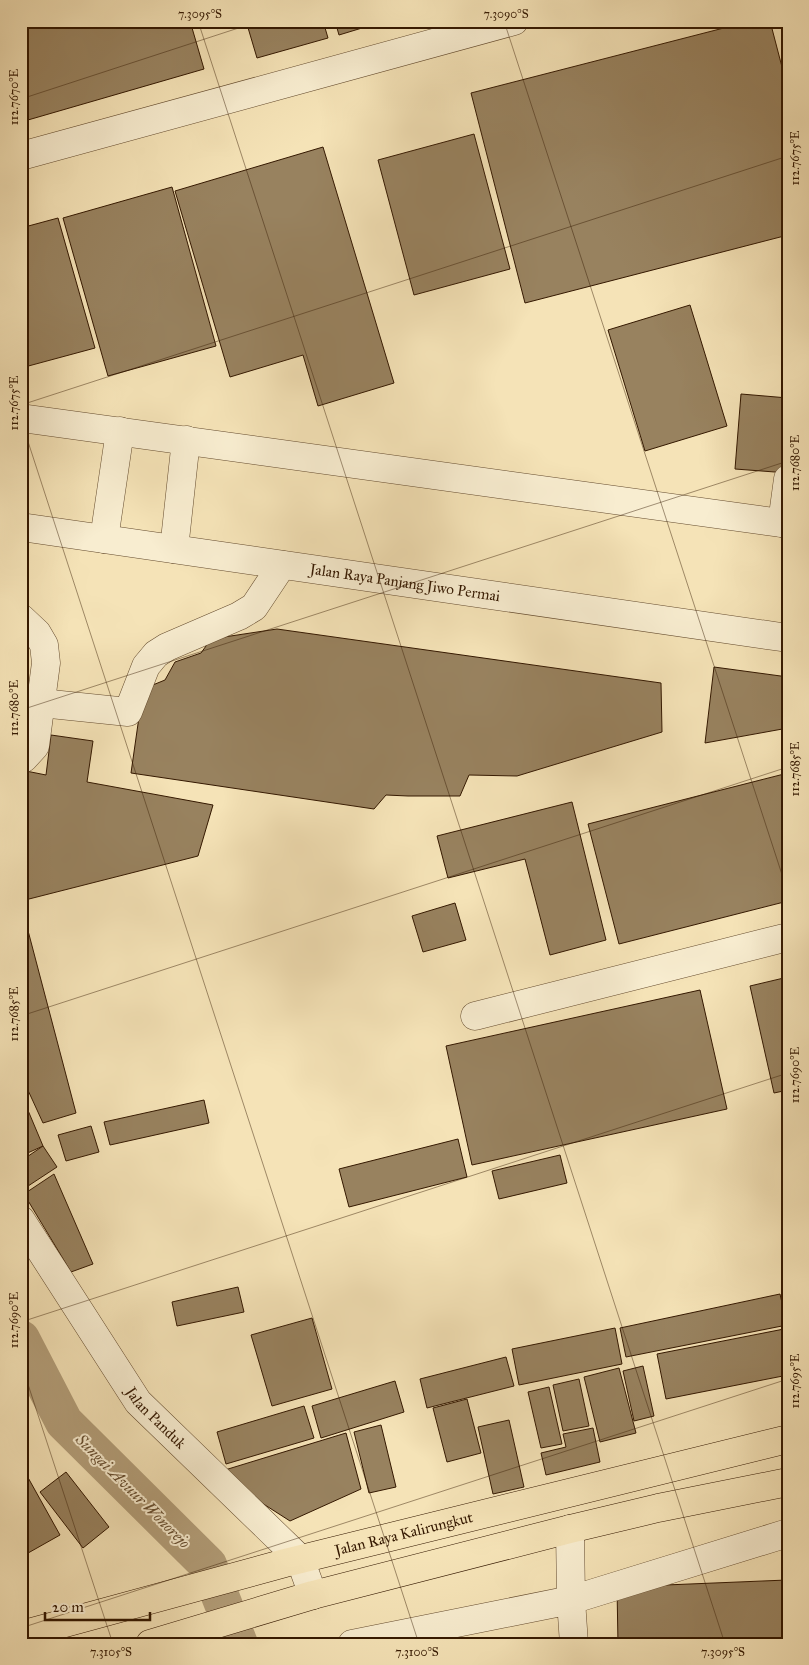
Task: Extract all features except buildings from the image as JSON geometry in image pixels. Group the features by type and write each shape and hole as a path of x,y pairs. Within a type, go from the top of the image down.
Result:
{"main road":[{"name":"Jalan Raya Kalirungkut","path":"21,1635 292,1561 788,1439"},
{"path":"150,1644 304,1598 570,1529 658,1508 788,1482"}],"street":[{"path":"21,156 514,21"},
{"path":"21,418 785,524 788,479"},
{"path":"104,539 120,431"},
{"path":"174,549 186,440"},
{"name":"Jalan Raya Panjang Jiwo Permai","path":"21,527 788,638"},
{"path":"42,703 128,712 146,666 156,654 167,647 239,616 254,607 282,565"},
{"path":"21,618 37,633 44,645 46,662 35,746 24,758 21,758"},
{"path":"475,1016 788,937"},
{"name":"Jalan Panduk","path":"21,1220 138,1402 292,1561 304,1598"},
{"path":"570,1529 574,1644"},
{"path":"352,1644 571,1600 788,1533"}],"waterway":[{"name":"Sungai Avuur Wonorejo","path":"21,1339 64,1422 208,1565 239,1644"}]}
